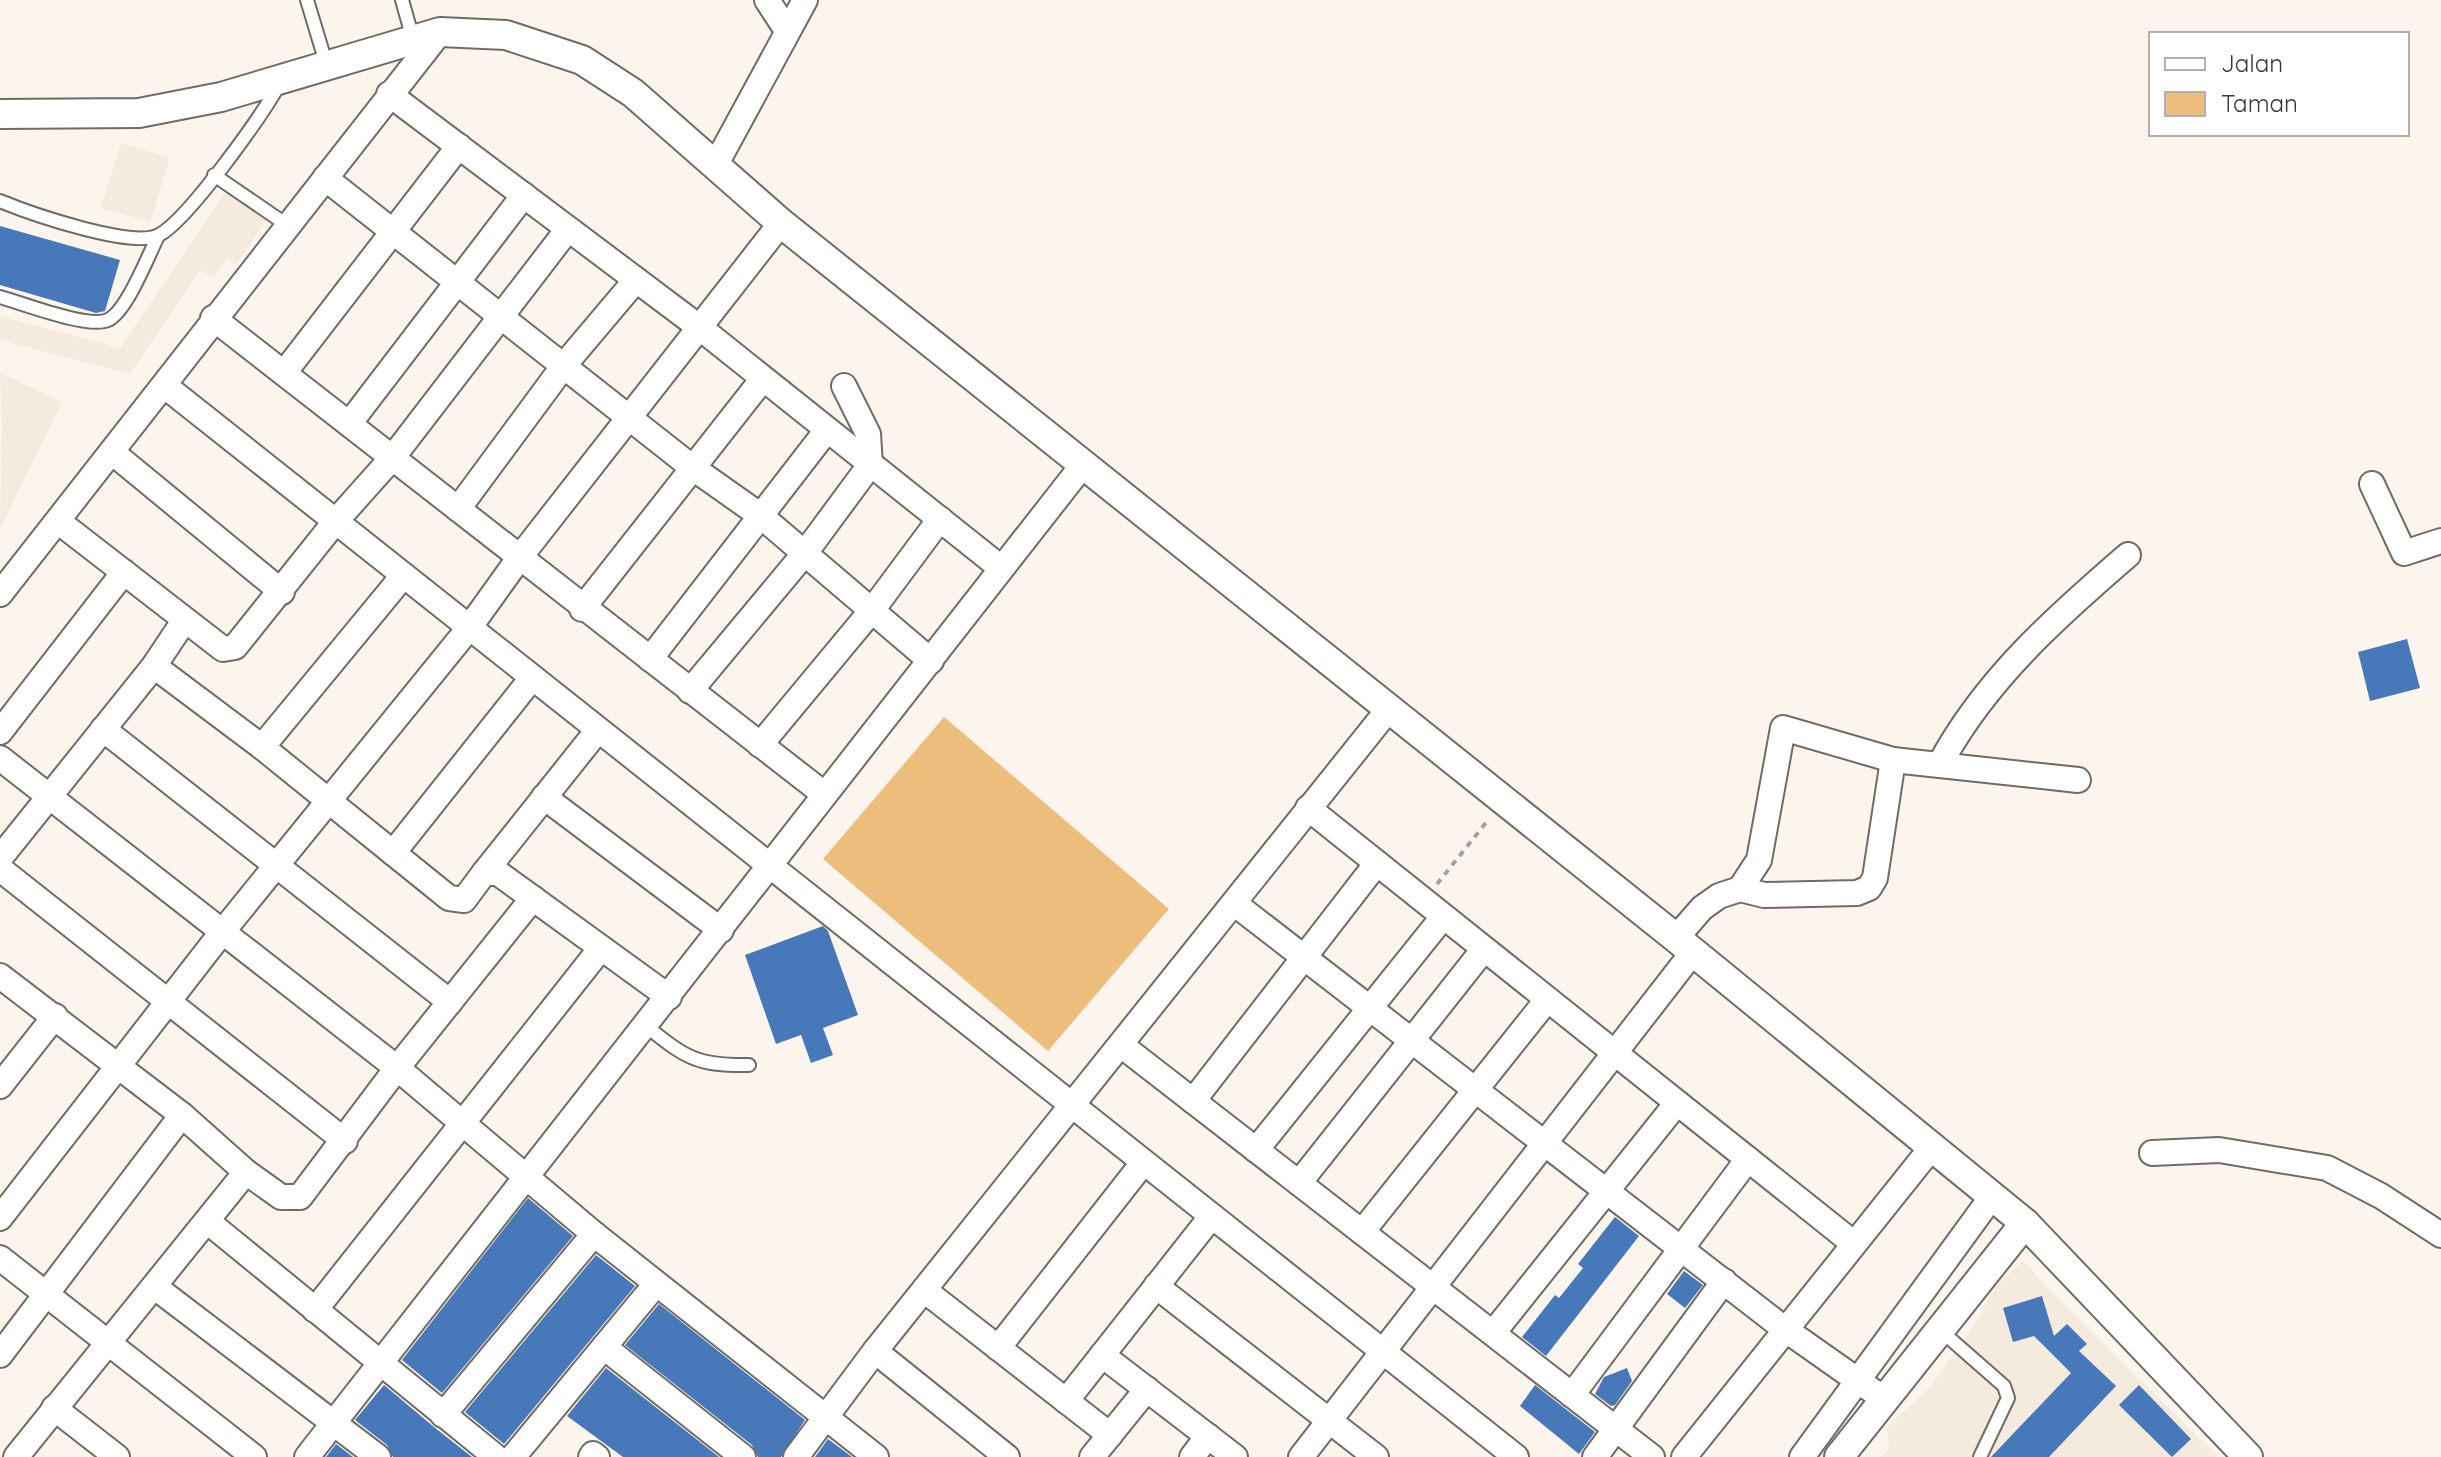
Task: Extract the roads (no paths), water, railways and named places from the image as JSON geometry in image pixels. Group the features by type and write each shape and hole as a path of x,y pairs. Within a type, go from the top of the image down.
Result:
{"street":[{"path":"767,0 786,29"},
{"path":"716,164 786,29 805,0"},
{"path":"0,594 165,386 213,318 440,32"},
{"path":"3,118 139,113 221,97 326,63 440,32 506,35 582,60 633,93 781,223 1993,1195 2025,1223 2248,1457"},
{"path":"389,94 699,327 1001,568"},
{"path":"284,373 459,146"},
{"path":"325,178 460,281 693,468 761,516 931,661"},
{"path":"349,424 524,195"},
{"path":"0,1218 276,864 330,803 469,628 520,557 781,223"},
{"path":"59,522 223,649 235,647 335,522 393,457 568,229"},
{"path":"458,509 565,364 636,280"},
{"path":"213,318 520,557 582,609 824,794"},
{"path":"582,609 762,380"},
{"path":"165,386 1516,1457"},
{"path":"690,691 805,553 870,465 868,434 844,386"},
{"path":"650,659 827,430"},
{"path":"113,453 282,592"},
{"path":"307,1457 771,868 824,794 1082,466"},
{"path":"2372,484 2404,553 2441,541"},
{"path":"760,745 873,609 940,519"},
{"path":"1940,764 1962,722 2002,672 2128,555"},
{"path":"0,732 124,572"},
{"path":"262,747 403,576"},
{"path":"0,858 154,666 184,621"},
{"path":"154,666 262,747 449,898 464,900 598,730"},
{"path":"393,853 532,678"},
{"path":"796,1457 875,1351 1388,710"},
{"path":"1740,889 1759,860 1783,728 1893,760 2078,780"},
{"path":"103,729 450,1002"},
{"path":"0,758 397,1068 594,1234 876,1457"},
{"path":"1301,1457 1613,1052 1684,945 1702,908 1719,896 1740,889 1764,895 1857,893 1869,888 1875,878 1893,760"},
{"path":"544,797 721,930"},
{"path":"1308,808 1853,1243"},
{"path":"1193,1101 1377,863"},
{"path":"0,869 345,1141"},
{"path":"484,873 498,873 669,997"},
{"path":"0,976 182,1115 246,1172 281,1197 300,1197 397,1068 533,898"},
{"path":"1235,904 1786,1330 1884,1399"},
{"path":"1256,1150 1443,917"},
{"path":"315,1310 601,948"},
{"path":"1299,1183 1484,949"},
{"path":"1362,1232 1547,1000"},
{"path":"0,1086 55,1016"},
{"path":"1121,1045 1652,1457"},
{"path":"1493,1333 1677,1103"},
{"path":"0,1355 182,1115"},
{"path":"1684,1457 1932,1147"},
{"path":"2152,1153 2219,1150 2327,1168 2381,1196 2441,1235"},
{"path":"1572,1395 1748,1159"},
{"path":"998,1348 1143,1163"},
{"path":"16,1457 246,1172"},
{"path":"1802,1457 1993,1195"},
{"path":"1066,1401 1211,1217"},
{"path":"207,1221 496,1457"},
{"path":"1839,1457 2025,1223"},
{"path":"443,1415 594,1234"},
{"path":"0,1258 254,1457"},
{"path":"1595,1457 1724,1281"},
{"path":"513,1457 656,1284"},
{"path":"1156,1286 1376,1457"},
{"path":"155,1287 378,1457"},
{"path":"924,1290 1110,1435"},
{"path":"1922,1295 1945,1322"},
{"path":"604,1347 743,1457"},
{"path":"875,1351 1007,1457"},
{"path":"1102,1355 1235,1457"},
{"path":"1092,1457 1147,1389"},
{"path":"54,1408 117,1457"},
{"path":"1192,1457 1208,1436"},
{"path":"591,1457 597,1457"}],"lane":[{"path":"307,0 326,63"},
{"path":"402,0 413,39"},
{"path":"0,297 88,321 107,321 120,310 158,236 188,208 263,115 281,80"},
{"path":"214,175 287,225"},
{"path":"0,201 123,240 158,236"},
{"path":"646,1026 673,1047 709,1066 749,1065"},
{"path":"1945,1322 2004,1386 2008,1398 1980,1457"}]}
